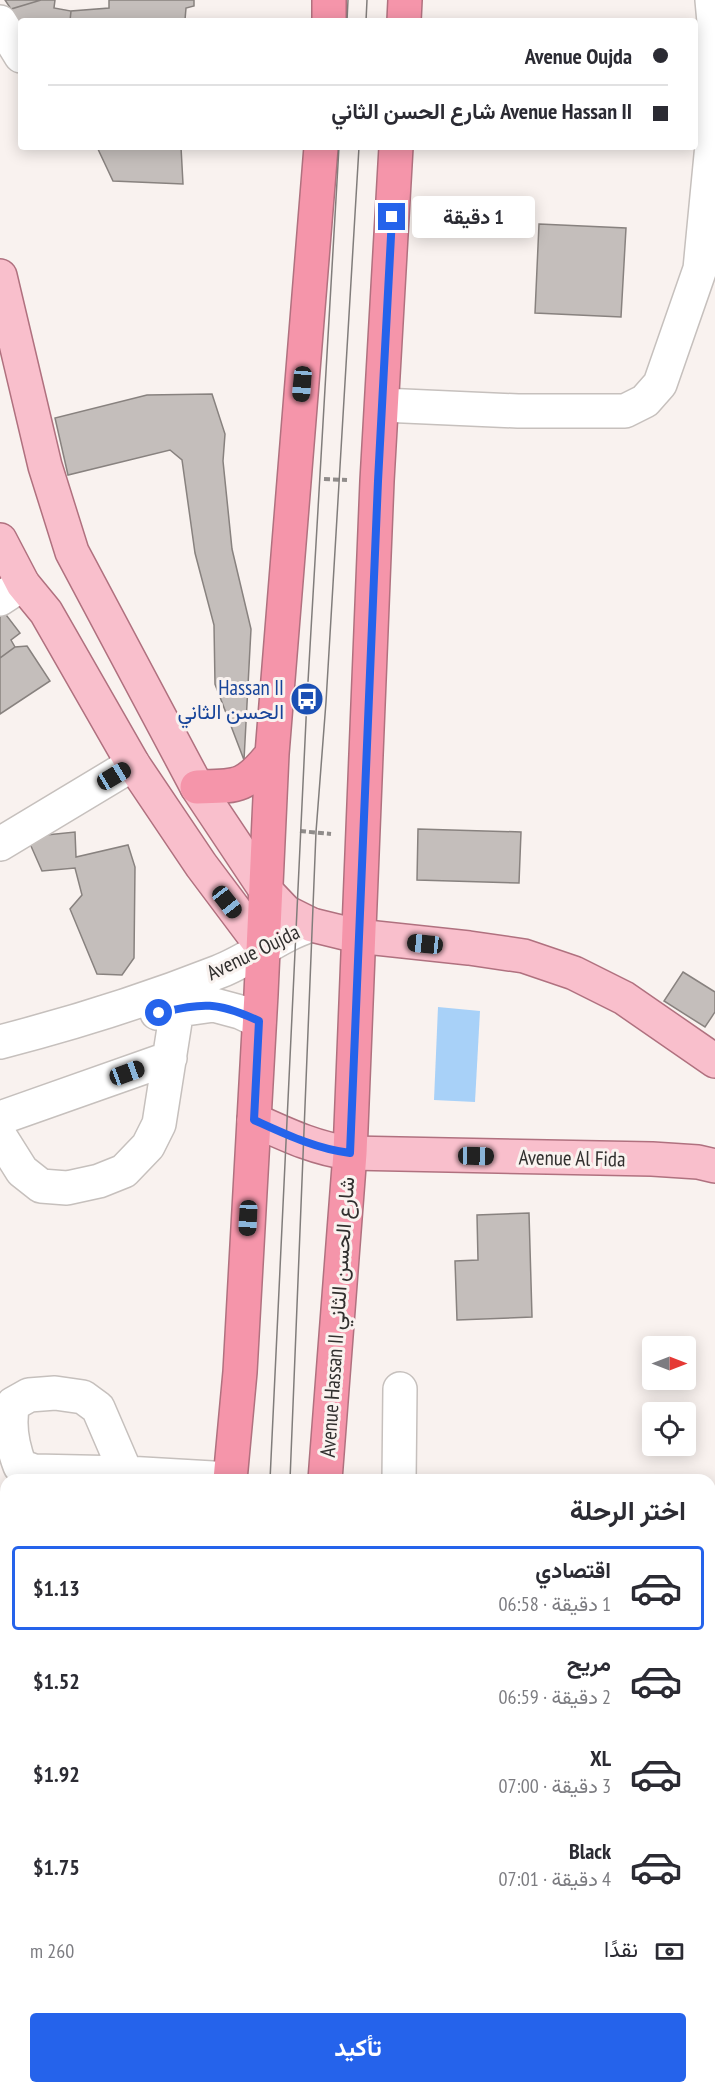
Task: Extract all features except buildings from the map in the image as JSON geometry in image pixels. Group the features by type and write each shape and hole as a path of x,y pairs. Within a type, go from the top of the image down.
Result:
{"highway":[{"path":"328,18 329,0"},
{"path":"404,18 405,0"},
{"path":"231,1474 240,1372 267,892 272,754 321,150"},
{"name":"Avenue Hassan II شارع الحسن الثاني","path":"325,1474 350,1153 357,936 396,150"},
{"path":"197,787 228,786 245,782 272,754"}],"main road":[{"path":"0,276 45,465 72,552 197,787 267,892 286,912 312,925 357,936 524,956 574,973 624,998 715,1061"},
{"path":"0,540 11,591 46,612 133,764 207,874 264,948"},
{"name":"Avenue Al Fida","path":"254,1120 285,1135 332,1151 350,1153 652,1159 698,1162 715,1166"}],"street":[{"path":"382,405 518,411 625,411 645,401 660,384 700,269 714,124 712,0"},
{"path":"0,22 18,51"},
{"path":"0,844 133,764"},
{"name":"Avenue Oujda","path":"0,1042 93,1016 220,971 292,931 312,925"},
{"name":"Avenue Oujda","path":"93,1016 159,1013 214,1005 240,1012 259,1021"},
{"path":"0,1136 22,1171 41,1186 67,1188 99,1181 124,1171 148,1146 159,1124 177,1009"},
{"path":"0,1118 170,1058"},
{"path":"399,1474 400,1389"},
{"path":"126,1473 141,1474"}],"path":[{"path":"295,478 378,481"}],"water":[{"path":"438,1007 480,1011 475,1102 434,1100"}],"tram line":[{"path":"347,18 348,0"},
{"path":"366,18 367,0"},
{"path":"270,1474 307,699 339,150"},
{"path":"290,1474 316,832 326,702 359,150"}],"place":[{"name":"Hassan II الحسن الثاني","path":"307,699"}],"route":[{"path":"159,1013 199,1005 214,1005 226,1007 259,1021 254,1120 285,1135 332,1151 350,1153 357,936 392,217"}]}
